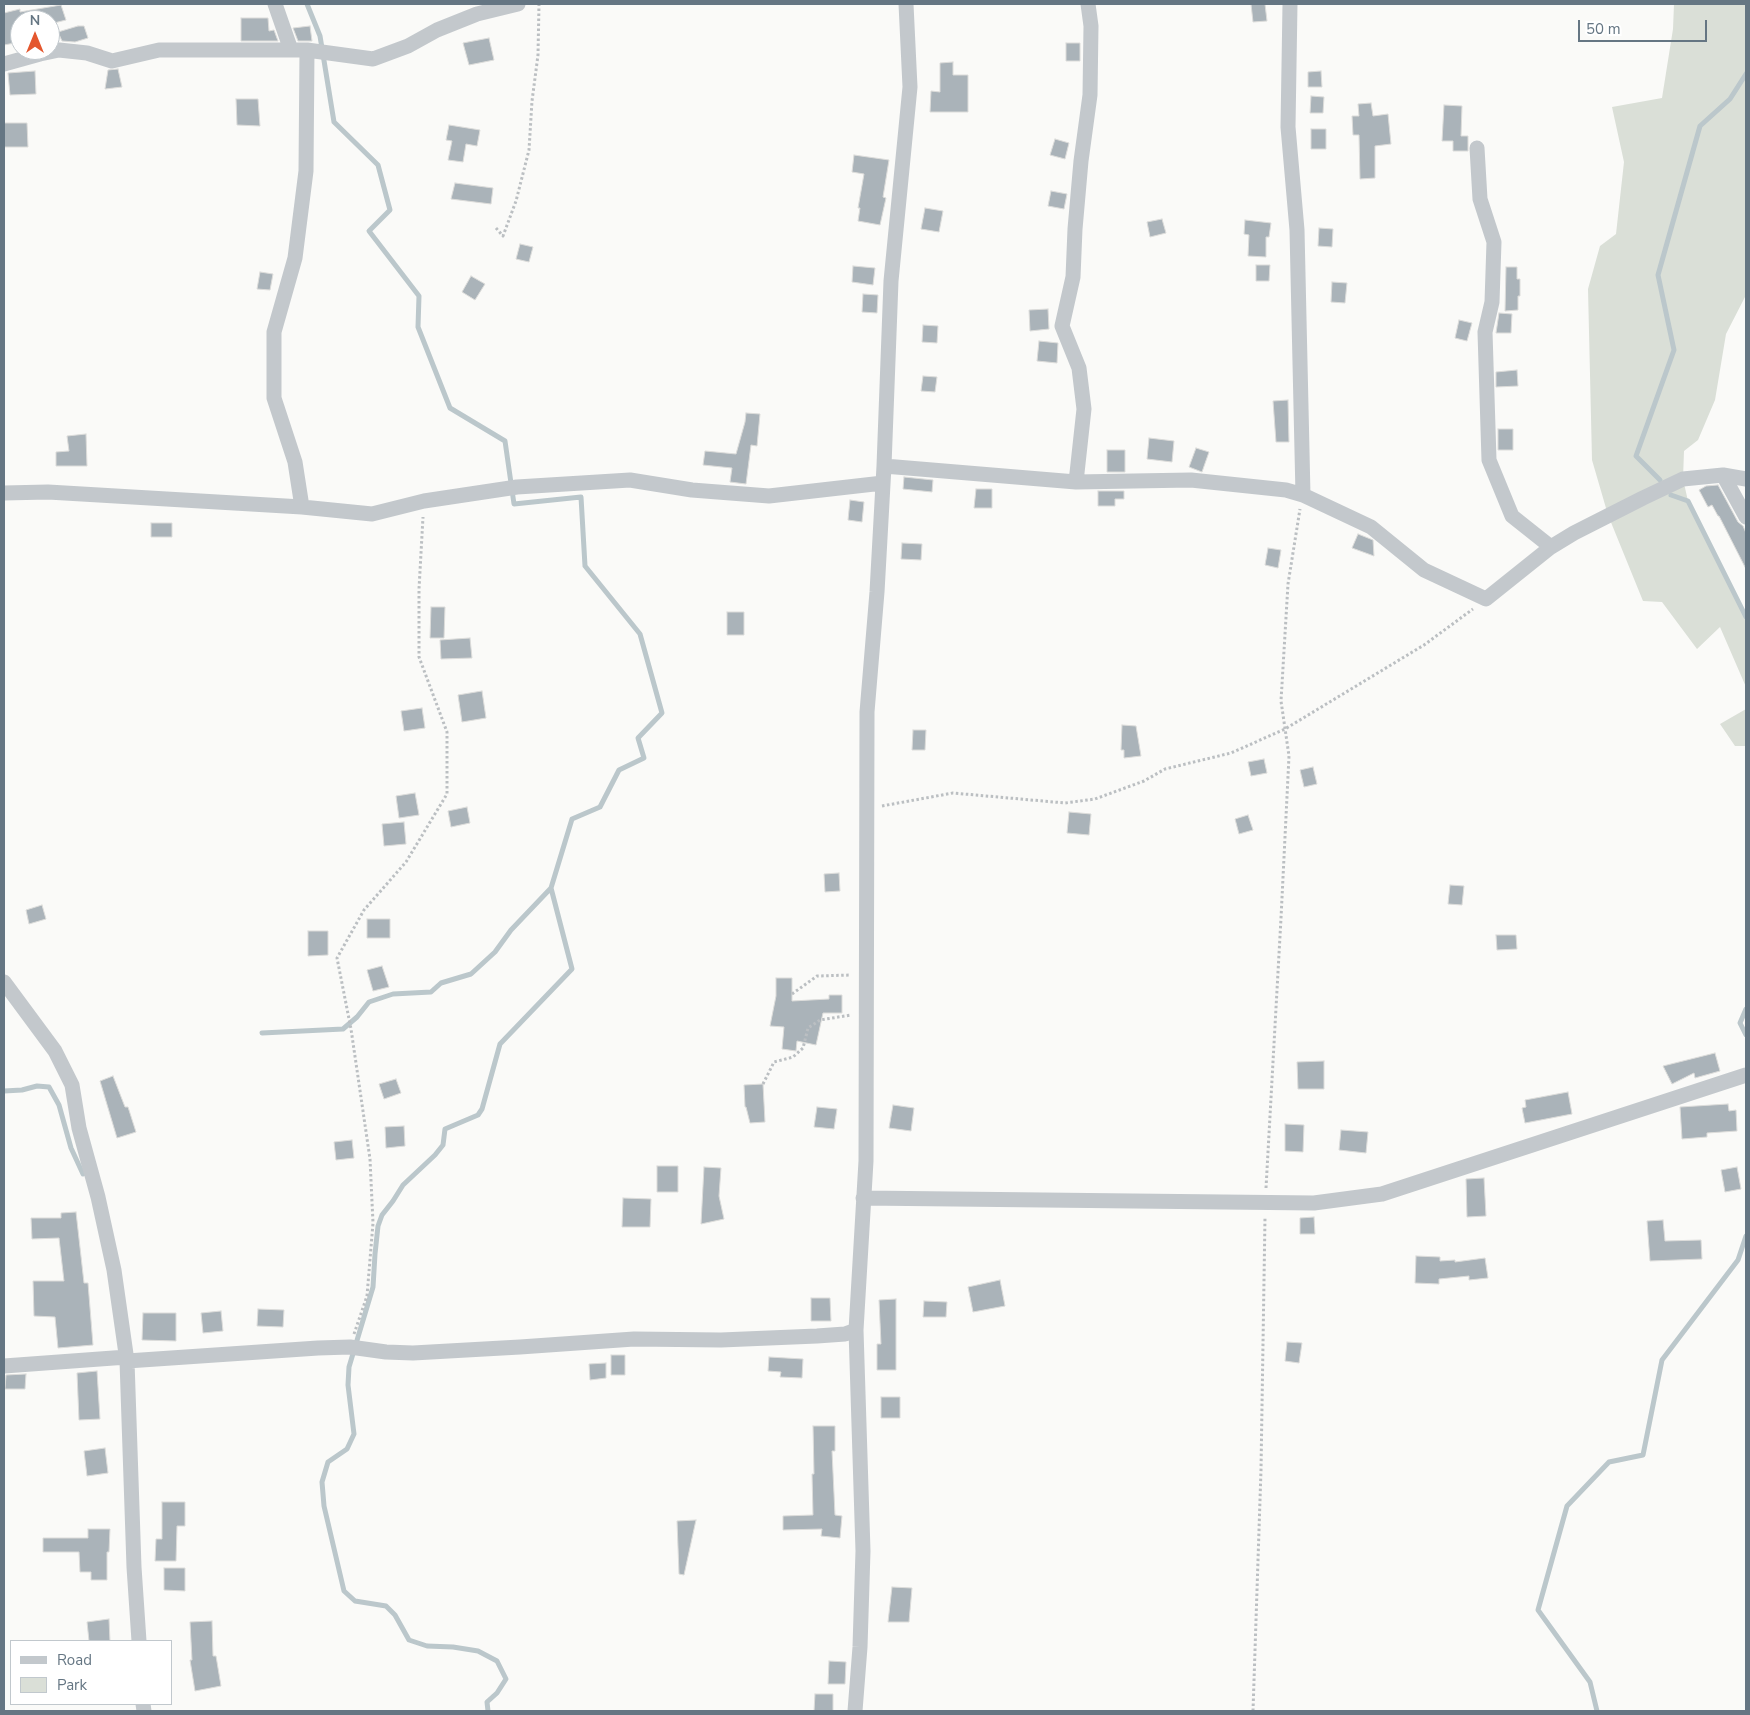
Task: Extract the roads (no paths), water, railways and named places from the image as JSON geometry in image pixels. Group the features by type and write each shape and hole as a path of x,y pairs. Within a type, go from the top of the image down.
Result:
{"street":[{"path":"274,4 291,50"},
{"path":"4,64 59,50 87,52 112,61 159,50 307,50 373,58 408,46 436,30 477,14 518,4"},
{"path":"855,1711 860,1647 863,1551 856,1330 866,1161 867,712 877,592 891,281 910,86 906,4"},
{"path":"1076,482 1084,409 1079,368 1062,326 1073,277 1074,229 1090,95 1092,26 1088,4"},
{"path":"1290,4 1288,127 1297,230 1302,495"},
{"path":"302,507 295,462 274,398 274,332 295,258 306,171 307,50"},
{"path":"1477,148 1480,199 1494,242 1492,302 1485,332 1489,460 1512,516 1551,547"},
{"path":"884,466 1076,482 1192,480 1264,486 1302,495 1371,527 1424,570 1486,599 1551,547 1608,515 1683,479 1723,475 1746,479"},
{"path":"1723,475 1746,517"},
{"path":"4,493 48,492 302,507 372,514 424,501 517,487 630,480 692,490 769,496 883,483"},
{"path":"4,982 55,1050 72,1085 79,1128 98,1197 114,1270 127,1359 134,1567 139,1640"},
{"path":"863,1198 1314,1203 1382,1194 1746,1075"},
{"path":"4,1366 350,1347 386,1352 413,1353 520,1348 634,1339 721,1340 808,1336 845,1334 856,1330"}],"waterway":[{"path":"307,4 320,36 334,122 378,165 390,210 369,231 419,296 418,327 450,408 505,441 514,504 581,497 585,566 640,634 662,713 638,738 644,758 619,770 600,807 572,819 551,888 572,969 500,1044 482,1109 478,1115 445,1129 443,1145 403,1185 382,1215 378,1226 373,1287 349,1367 348,1385 354,1434 347,1449 328,1462 322,1482 324,1506 344,1591 355,1601 386,1606 395,1615 409,1640 427,1646 453,1647 478,1651 497,1661 506,1679 497,1693 487,1702 488,1711"},
{"path":"1660,480 1636,456 1674,350 1658,275 1700,126 1730,99 1746,74"},
{"path":"1671,495 1688,501 1746,617"},
{"path":"262,1033 343,1029 357,1017 369,1002 393,994 431,992 441,983 471,974 495,952 511,930 551,888"},
{"path":"1746,1009 1740,1023 1746,1035"},
{"path":"4,1091 22,1090 37,1086 49,1087 59,1105 71,1148 83,1174"},
{"path":"1597,1711 1590,1682 1538,1610 1567,1506 1609,1462 1643,1455 1662,1360 1738,1260 1746,1236"}]}
